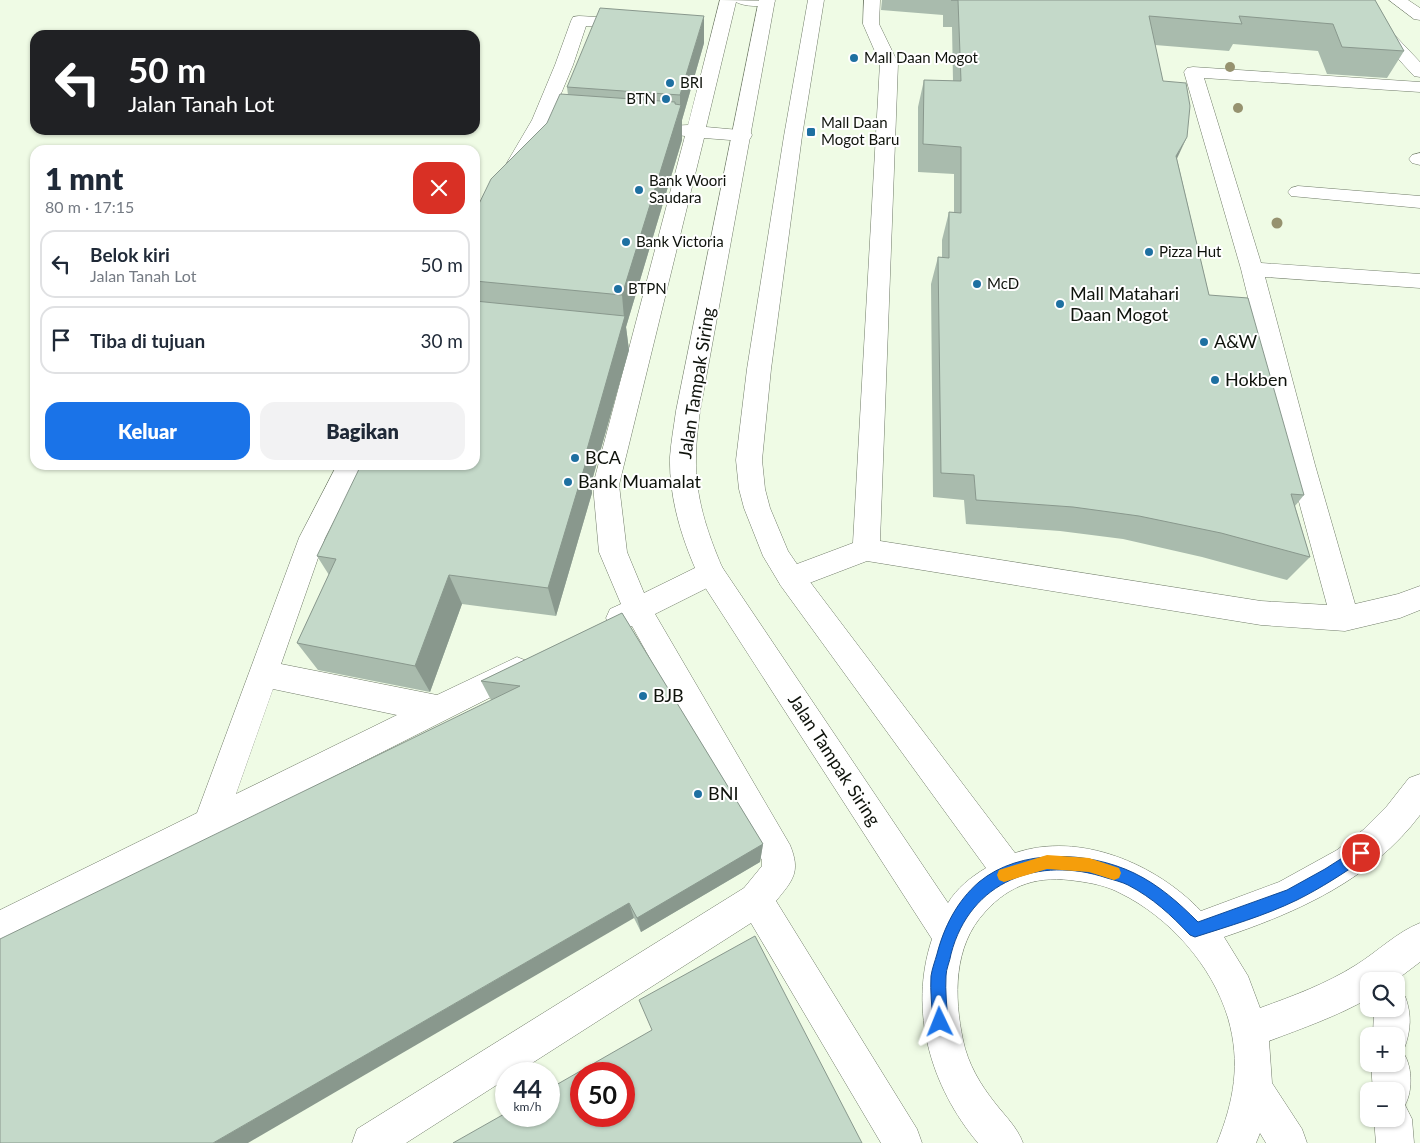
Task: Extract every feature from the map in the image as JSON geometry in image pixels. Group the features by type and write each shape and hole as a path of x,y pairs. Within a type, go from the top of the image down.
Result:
{"main road":[{"path":"371,1143 756,900 779,870 778,857 638,610 613,552 606,485 635,340 695,131 710,30 728,0"},
{"name":"Jalan Tampak Siring","path":"759,0 743,135 688,412 682,464 688,512 711,573 949,936"},
{"path":"816,0 793,136 759,369 749,460 752,489 757,508 777,556 791,578 1009,872"},
{"path":"866,550 889,63 870,24 872,0"},
{"path":"1348,0 1362,10 1420,72"},
{"path":"1397,0 1420,15"},
{"path":"480,226 541,120 564,65 582,14 654,26"},
{"path":"1345,619 1302,465 1252,269 1193,72 1420,87"},
{"path":"541,120 560,121"},
{"path":"656,128 743,135"},
{"path":"1298,192 1420,202"},
{"path":"1252,269 1420,281"},
{"path":"209,824 312,538 347,470"},
{"path":"791,578 866,550 1260,613 1345,619 1400,606 1420,598"},
{"path":"594,632 711,573"},
{"path":"0,928 542,657"},
{"path":"264,674 438,709"},
{"path":"1195,930 1255,910 1292,895 1330,874 1361,853 1391,826 1420,789"},
{"path":"1004,1143 979,1115 953,1069 940,1022 938,976 949,936 964,909 984,887 1009,872 1047,862 1089,865 1131,878 1170,904 1195,930 1225,968 1240,998 1250,1030 1253,1087 1236,1143"},
{"path":"756,900 902,1143"},
{"path":"1250,1030 1309,1007 1403,960"},
{"path":"1253,1087 1288,1143"},
{"path":"1394,1127 1395,1143"}],"building":[{"name":"Mall Matahari Daan Mogot","path":"958,0 1375,0 1404,51 1342,47 1333,24 1239,16 1242,24 1149,16 1163,81 1186,83 1190,106 1187,137 1176,156 1209,295 1248,298 1304,495 1291,494 1310,557 1221,533 1139,516 1073,507 976,500 974,475 941,473 938,257 949,258 949,212 961,213 961,147 923,144 924,80 961,81"},
{"path":"600,8 704,16 680,95 567,87"},
{"path":"560,94 675,102 675,104 681,105 622,295 480,281 480,202 491,179 547,123"},
{"path":"480,302 625,316 586,453 586,462 548,588 449,575 415,666 297,643 336,559 317,556 359,470 480,470"},
{"path":"622,613 763,844 637,918 629,903 213,1143 0,1143 0,939 520,686 481,681"},
{"path":"755,936 862,1143 453,1143 495,1119 495,1127 560,1127 560,1083 570,1077 570,1127 635,1127 635,1062 596,1062 652,1030 639,1000"}],"slow traffic":[{"path":"1004,875 1047,862 1089,865 1114,873"}],"place":[{"name":"Mall Daan Mogot","path":"854,58"},
{"name":"BRI","path":"670,83"},
{"name":"BTN","path":"666,99"},
{"name":"Mall Daan Mogot Baru","path":"811,132"},
{"name":"Bank Woori Saudara","path":"639,190"},
{"name":"Bank Victoria","path":"626,242"},
{"name":"Pizza Hut","path":"1149,252"},
{"name":"McD","path":"977,284"},
{"name":"BTPN","path":"618,289"},
{"name":"Mall Matahari Daan Mogot","path":"1060,304"},
{"name":"A&W","path":"1204,342"},
{"name":"Hokben","path":"1215,380"},
{"name":"BCA","path":"575,458"},
{"name":"Bank Muamalat","path":"568,482"},
{"name":"BJB","path":"643,696"},
{"name":"BNI","path":"698,794"}],"route":[{"path":"940,1022 938,976 949,936 964,909 984,887 1009,872 1047,862 1089,865 1131,878 1170,904 1195,930 1255,910 1292,895 1330,874 1361,853"}]}
